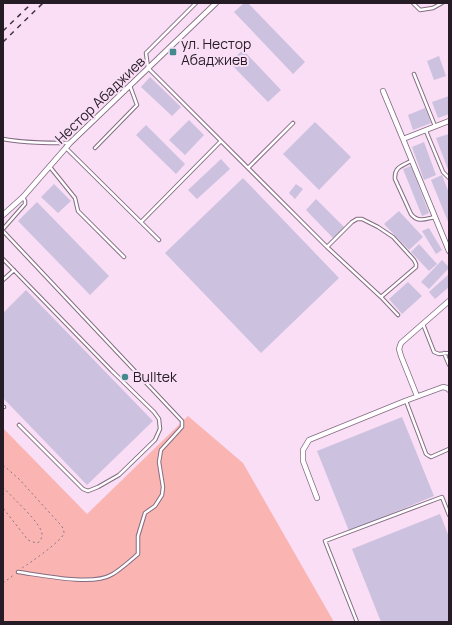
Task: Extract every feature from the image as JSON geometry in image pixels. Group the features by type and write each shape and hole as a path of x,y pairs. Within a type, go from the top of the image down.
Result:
{"street":[{"name":"Нестор Абаджиев","path":"3,215 23,197 70,143 216,3"},
{"path":"383,91 449,251"},
{"path":"403,139 449,121"},
{"path":"417,396 401,356 399,349 401,343 449,300"},
{"path":"318,498 303,461 303,450 309,440 417,396 443,387 448,388 449,390"}],"lane":[{"path":"196,3 146,53 148,68 327,247 398,314"},
{"path":"413,3 420,10 433,8 442,3"},
{"path":"414,74 436,126"},
{"path":"95,148 137,105 130,85"},
{"path":"248,168 293,123"},
{"path":"426,130 443,172 449,178"},
{"path":"3,139 24,142 70,143"},
{"path":"141,222 221,141"},
{"path":"66,148 159,240"},
{"path":"412,160 396,169 394,173 395,179 414,218 419,220 435,217"},
{"path":"50,166 76,198 78,211 124,257"},
{"path":"18,572 78,580 98,579 111,576 138,554 138,536 145,513 155,506 162,495 163,487 159,462 161,450 182,427 182,422 3,230 25,204 26,201 23,197"},
{"path":"327,247 352,222 357,219 362,219 393,237 414,260 416,267 381,297"},
{"path":"3,260 154,412 159,419 160,429 155,440 119,475 98,487 88,490 83,489 19,424"},
{"path":"3,280 14,270"},
{"path":"423,323 434,352 439,354 449,353"},
{"path":"444,353 449,365"},
{"path":"405,401 426,454 431,456 449,449"},
{"path":"357,622 325,541 442,497 449,515"}],"path":[{"path":"3,465 19,479 58,522 63,528 64,532 62,537 57,542 3,584"},
{"path":"3,487 40,528 43,534 42,539 38,543 28,540 3,508"}],"shaded area":[{"path":"188,416 243,463 334,622 3,622 3,428 87,514"}],"building":[{"path":"244,3 248,3 305,62 293,74 234,12"},
{"path":"243,50 281,90 268,102 229,62"},
{"path":"439,56 446,76 434,80 427,61"},
{"path":"150,77 181,107 172,116 141,87"},
{"path":"449,96 449,114 438,118 432,102"},
{"path":"425,108 431,123 413,130 408,115"},
{"path":"189,120 204,135 185,155 169,140"},
{"path":"315,122 351,157 319,190 283,154"},
{"path":"146,125 185,164 176,174 136,135"},
{"path":"449,134 449,172 436,138"},
{"path":"424,142 436,175 424,180 412,147"},
{"path":"221,159 230,169 197,199 188,190"},
{"path":"411,166 429,213 422,216 403,169"},
{"path":"442,175 449,193 449,224 431,180"},
{"path":"243,178 339,278 261,353 165,253"},
{"path":"54,184 71,201 58,213 41,197"},
{"path":"296,184 303,189 295,199 289,193"},
{"path":"316,199 344,227 333,238 306,210"},
{"path":"37,202 109,276 90,295 18,221"},
{"path":"399,211 423,237 409,250 384,224"},
{"path":"429,228 442,250 436,254 422,231"},
{"path":"419,244 437,264 429,271 411,252"},
{"path":"442,260 449,268 429,289 421,282"},
{"path":"449,274 449,287 435,299 429,292"},
{"path":"408,282 422,296 402,314 389,299"},
{"path":"26,290 153,421 87,485 3,398 3,313"},
{"path":"402,417 434,496 349,531 317,451"},
{"path":"440,514 449,537 449,622 381,622 352,549"}],"railway":[{"path":"3,31 32,3"},
{"path":"3,42 43,3"}],"place":[{"name":"ул. Нестор Абаджиев","path":"173,52"},
{"name":"Bulltek","path":"125,377"}]}
